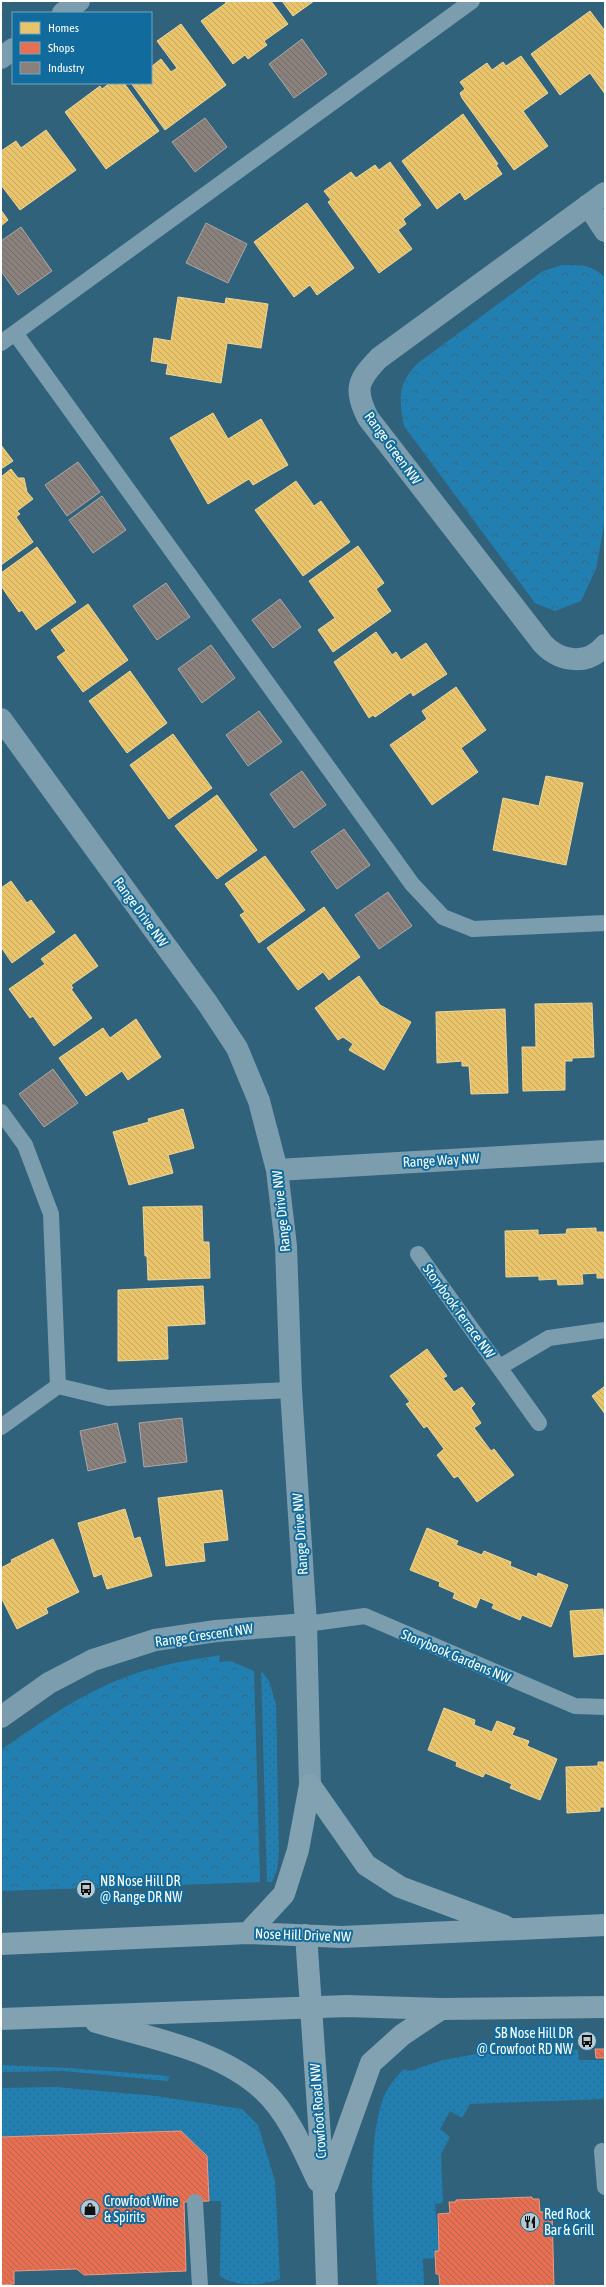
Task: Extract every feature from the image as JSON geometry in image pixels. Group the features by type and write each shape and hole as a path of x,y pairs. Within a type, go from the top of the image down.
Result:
{"main road":[{"path":"310,1785 366,1865 400,1887 515,1930"},
{"path":"248,1933 284,1894 298,1850 310,1785"},
{"name":"Nose Hill Drive NW","path":"1,1944 248,1933 342,1937 605,1925"},
{"name":"Crowfoot Road NW","path":"306,1935 324,2195 327,2286"},
{"path":"1,2019 347,2006 441,2009 605,2007"},
{"path":"324,2195 371,2063 402,2035 441,2009"},
{"path":"79,2016 207,2056 241,2073 266,2093 296,2134 324,2195"}],"street":[{"path":"64,12 80,1"},
{"path":"1,58 12,50"},
{"name":"Range Green NW","path":"605,193 379,358 364,375 360,400 368,418 546,648 560,657 580,660 592,656 605,645"},
{"path":"588,205 605,231"},
{"name":"Range Drive NW","path":"1,719 208,1004 237,1048 259,1101 277,1170 286,1246 291,1390 306,1624 310,1785"},
{"name":"Range Way NW","path":"277,1170 605,1151"},
{"name":"Range Crescent NW","path":"1,1717 48,1683 93,1660 155,1640 216,1631 306,1624"}],"lane":[{"path":"1,344 472,1"},
{"path":"15,333 408,878 443,917 473,929 605,923"},
{"path":"1,1112 25,1145 51,1214 58,1386"},
{"name":"Storybook Terrace NW","path":"418,1254 539,1423"},
{"name":"Storybook Terrace NW","path":"500,1367 548,1338 605,1330"},
{"path":"1,1427 58,1386 108,1398 291,1390"},
{"name":"Storybook Gardens NW","path":"306,1624 365,1616 574,1706 605,1708"},
{"path":"602,2151 605,2187"},
{"path":"195,2202 200,2286"}],"green space":[{"path":"562,265 590,267 605,277 605,520 596,569 581,601 555,611 535,603 404,426 401,408 401,392 406,378 418,363 543,271"},
{"path":"220,1655 219,1662 230,1661 254,1671 260,1882 1,1891 1,1750 73,1702 112,1682 133,1674 178,1662"},
{"path":"261,1671 269,1681 276,1704 279,1852 277,1870 272,1882 267,1882"},
{"path":"578,2050 579,2060 605,2060 605,2099 470,2104 462,2118 450,2111 440,2129 450,2137 441,2154 443,2203 435,2204 439,2251 435,2251 435,2258 423,2259 424,2286 377,2286 372,2191 374,2142 377,2119 383,2099 397,2076 404,2069 410,2071 443,2060 476,2054"},
{"path":"1,2065 70,2068 169,2076 168,2081 64,2071 1,2072"},
{"path":"56,2087 156,2096 242,2109 258,2125 275,2181 280,2279 265,2283 241,2284 226,2280 220,2276 221,2201 209,2201 207,2156 181,2131 1,2137 1,2088"}],"building: Homes":[{"path":"225,1 271,1 288,24 264,41 267,45 248,59 245,55 233,64 201,21 226,3"},
{"path":"282,1 314,1 293,16"},
{"path":"590,11 605,31 605,94 590,73 560,95 531,54"},
{"path":"181,24 226,85 165,130 132,84 152,84 152,66 161,59 171,72 177,68 157,41"},
{"path":"521,56 548,93 523,111 548,146 514,170 462,98 460,93 465,89 460,82 487,63 492,70 503,62 506,66"},
{"path":"109,84 125,84 159,131 106,169 65,112 100,86 102,89"},
{"path":"463,114 498,164 496,165 502,174 465,200 460,192 437,209 402,161"},
{"path":"46,130 76,170 20,210 1,185 1,151 16,141 21,148"},
{"path":"390,162 421,205 403,219 406,224 398,230 412,249 379,273 328,202 331,200 324,191 351,172 356,178 375,165 379,170"},
{"path":"307,203 354,268 317,295 310,285 294,297 254,242"},
{"path":"1,210 8,220 1,226"},
{"path":"178,297 225,304 226,298 268,304 261,348 227,343 221,383 166,374 168,364 151,361 154,338 171,341"},
{"path":"213,413 228,439 261,419 288,465 253,485 249,479 208,504 170,438"},
{"path":"1,445 13,461 1,469"},
{"path":"11,469 18,478 24,478 27,492 33,499 17,511 20,514 16,517 33,542 1,565 1,477"},
{"path":"296,481 314,506 321,501 350,542 303,576 255,510"},
{"path":"358,546 384,583 376,589 391,611 333,652 318,630 335,618 309,581"},
{"path":"37,547 76,602 36,630 22,610 19,612 1,586 1,573"},
{"path":"88,604 128,660 83,692 57,657 66,651 51,630"},
{"path":"376,632 392,655 396,652 401,660 426,643 447,674 413,696 411,692 375,717 373,715 369,718 334,662"},
{"path":"130,671 167,723 127,753 89,701"},
{"path":"456,687 486,730 461,748 478,772 432,805 390,745 427,719 422,711"},
{"path":"173,734 212,788 169,819 130,765"},
{"path":"546,776 583,783 566,865 493,850 503,798 539,806"},
{"path":"217,795 257,850 217,879 175,826"},
{"path":"265,856 305,910 259,943 240,915 245,912 225,884"},
{"path":"11,881 27,903 31,900 55,932 12,963 1,947 1,888"},
{"path":"324,907 360,957 329,980 323,972 298,990 267,948"},
{"path":"75,934 98,966 71,985 73,988 71,989 92,1018 54,1046 33,1016 30,1018 9,989 45,964 41,959"},
{"path":"359,976 380,1005 411,1022 384,1070 349,1050 353,1044 343,1037 338,1040 315,1008"},
{"path":"592,1003 594,1057 572,1058 572,1061 565,1061 565,1090 523,1091 522,1047 536,1047 535,1004"},
{"path":"505,1009 508,1093 471,1094 469,1066 462,1066 462,1061 437,1063 436,1012"},
{"path":"136,1019 161,1057 128,1080 122,1071 86,1096 59,1058 103,1028 110,1038"},
{"path":"183,1109 194,1148 168,1155 173,1173 129,1185 113,1132 149,1122 148,1119"},
{"path":"202,1206 203,1242 209,1242 210,1278 148,1280 147,1256 145,1256 143,1207"},
{"path":"596,1228 596,1232 605,1232 605,1278 597,1278 597,1273 582,1274 583,1284 558,1285 557,1279 539,1280 539,1276 506,1277 505,1231 538,1230 538,1235 566,1234 567,1229"},
{"path":"203,1286 205,1324 167,1326 168,1359 118,1361 118,1290"},
{"path":"427,1349 447,1376 443,1378 454,1392 462,1387 475,1404 471,1408 481,1423 474,1428 491,1451 494,1449 514,1475 477,1502 458,1476 454,1478 437,1455 444,1449 427,1426 424,1428 406,1404 410,1402 390,1376"},
{"path":"605,1386 605,1414 592,1396"},
{"path":"222,1490 228,1540 203,1543 205,1561 166,1566 158,1498"},
{"path":"125,1509 134,1539 140,1537 152,1576 107,1589 102,1574 94,1577 78,1523"},
{"path":"427,1528 458,1541 456,1545 482,1555 484,1551 511,1562 510,1566 537,1577 538,1573 568,1585 551,1627 522,1615 520,1620 492,1608 494,1604 480,1598 476,1608 453,1598 455,1593 439,1586 440,1582 410,1570"},
{"path":"53,1539 79,1592 46,1608 48,1613 17,1629 1,1597 1,1568 12,1562 11,1560"},
{"path":"603,1609 605,1654 574,1657 570,1611"},
{"path":"444,1708 475,1720 474,1725 492,1732 497,1721 515,1728 512,1735 529,1741 527,1746 557,1759 540,1800 510,1788 512,1784 485,1773 483,1777 456,1766 457,1762 428,1750"},
{"path":"598,1762 605,1762 605,1807 600,1807 600,1811 567,1813 566,1767 598,1766"}],"building: Shops":[{"path":"595,2049 605,2049 605,2058 596,2058"},
{"path":"181,2131 207,2156 209,2201 184,2202 186,2271 84,2275 77,2269 14,2271 14,2284 1,2285 1,2137"},
{"path":"532,2197 532,2199 539,2199 540,2212 552,2211 554,2286 440,2286 439,2274 436,2274 435,2251 439,2251 438,2214 450,2213 449,2202 456,2202 456,2200"}],"building: Industry":[{"path":"302,39 327,74 294,98 269,64"},
{"path":"205,118 227,147 195,172 172,142"},
{"path":"206,223 247,244 228,283 186,263"},
{"path":"21,227 52,271 18,295 1,271 1,241"},
{"path":"78,462 100,492 67,516 45,485"},
{"path":"102,496 126,530 93,553 69,520"},
{"path":"166,583 190,617 157,640 133,606"},
{"path":"280,599 301,627 273,648 252,620"},
{"path":"211,645 235,678 202,703 178,669"},
{"path":"259,711 282,742 248,766 226,735"},
{"path":"302,771 326,805 294,828 270,794"},
{"path":"344,829 370,865 337,889 311,852"},
{"path":"388,892 412,926 379,949 355,915"},
{"path":"53,1069 78,1103 44,1127 19,1094"},
{"path":"182,1418 187,1462 144,1467 139,1423"},
{"path":"117,1423 126,1462 88,1471 80,1431"}],"place":[{"name":"NB Nose Hill DR @ Range DR NW","path":"86,1889"},
{"name":"SB Nose Hill DR @ Crowfoot RD NW","path":"587,2041"},
{"name":"Crowfoot Wine & Spirits","path":"90,2209"},
{"name":"Red Rock Bar & Grill","path":"530,2222"}]}
